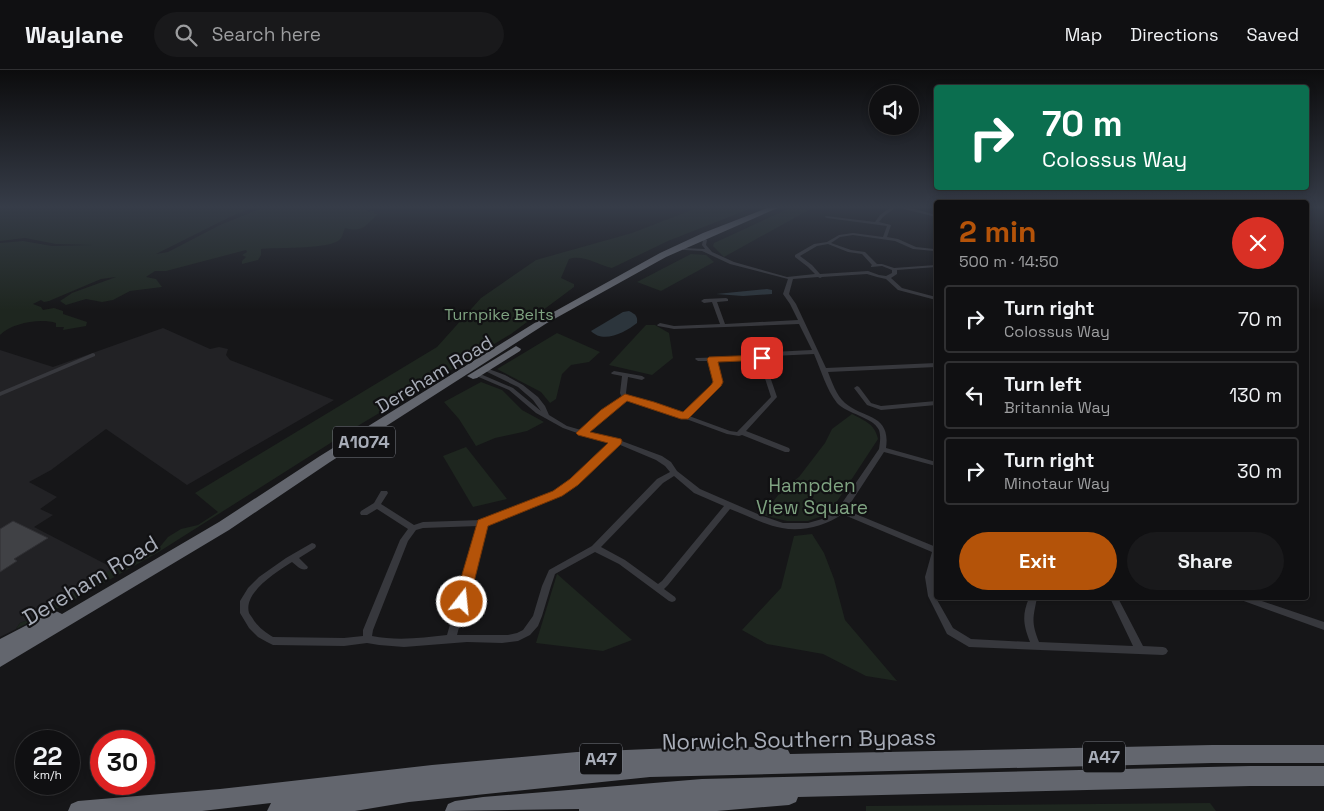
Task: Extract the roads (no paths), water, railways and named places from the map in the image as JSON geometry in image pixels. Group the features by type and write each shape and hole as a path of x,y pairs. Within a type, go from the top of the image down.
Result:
{"highway":[{"name":"Dereham Road","path":"0,660 120,590 280,490 325,459 477,371 540,332 580,301 693,241"},
{"name":"Dereham Road","path":"645,266 704,241"},
{"path":"0,647 69,611 120,590"},
{"name":"A47","path":"78,811 237,797 480,769 600,760 724,754 884,763"},
{"name":"Norwich Southern Bypass","path":"278,811 409,792 650,767 1212,754 1324,754"},
{"name":"A47","path":"455,811 482,807 702,789 1250,776 1324,776"},
{"name":"A47","path":"589,811 918,785"}],"street":[{"path":"705,241 704,245 710,253"},
{"path":"820,277 799,258 798,254 816,245 832,241"},
{"path":"898,241 915,248 934,250"},
{"path":"828,243 850,251 864,253 875,265 894,270 934,266"},
{"path":"685,249 698,249 752,270 791,279 868,272 880,277 887,277 893,275 895,273 894,270"},
{"path":"868,272 867,269 869,267 875,265"},
{"path":"887,277 900,289 934,298"},
{"path":"477,371 511,389 538,412 566,427 582,433 617,441 658,458 668,464 674,473 697,491 729,505 772,523 790,527 825,521 841,511 882,449 885,438 883,430 872,420 841,403 786,294 791,279"},
{"path":"714,300 723,326"},
{"path":"704,301 726,300"},
{"path":"660,325 670,330 801,322"},
{"path":"698,360 762,358 772,354 815,352"},
{"path":"0,394 93,355"},
{"path":"742,432 774,398 762,358"},
{"path":"684,416 718,382 712,359"},
{"path":"824,370 934,365"},
{"path":"477,371 508,379 529,391 539,400 546,415"},
{"path":"614,373 642,378"},
{"path":"625,376 623,393 625,398"},
{"path":"856,388 869,404 881,408 934,403"},
{"path":"625,398 650,404 729,433 742,432 787,450"},
{"path":"582,433 625,398"},
{"path":"772,444 778,437"},
{"path":"367,639 368,630 404,540 413,528 423,524 483,524 566,489 617,441"},
{"path":"882,449 934,463"},
{"path":"312,546 267,574 249,592 244,602 243,610 246,618 265,638 274,640 344,642 367,639 377,642 409,642 513,638 524,634 532,627 552,572 595,548 660,481 674,473"},
{"path":"364,513 377,505 384,493"},
{"path":"377,505 413,528"},
{"path":"658,589 729,505"},
{"path":"841,511 934,551"},
{"path":"451,639 483,524"},
{"path":"595,548 622,562 672,599"},
{"path":"293,558 304,567"},
{"path":"934,559 929,586 934,600"},
{"path":"934,600 950,631 968,643 1163,652"},
{"path":"1032,600 1026,623 1036,645"},
{"path":"1114,600 1140,650"},
{"path":"1250,600 1324,626"}],"park label":[{"name":"Turnpike Belts","path":"499,314"},
{"name":"Hampden View Square","path":"812,496"}]}
